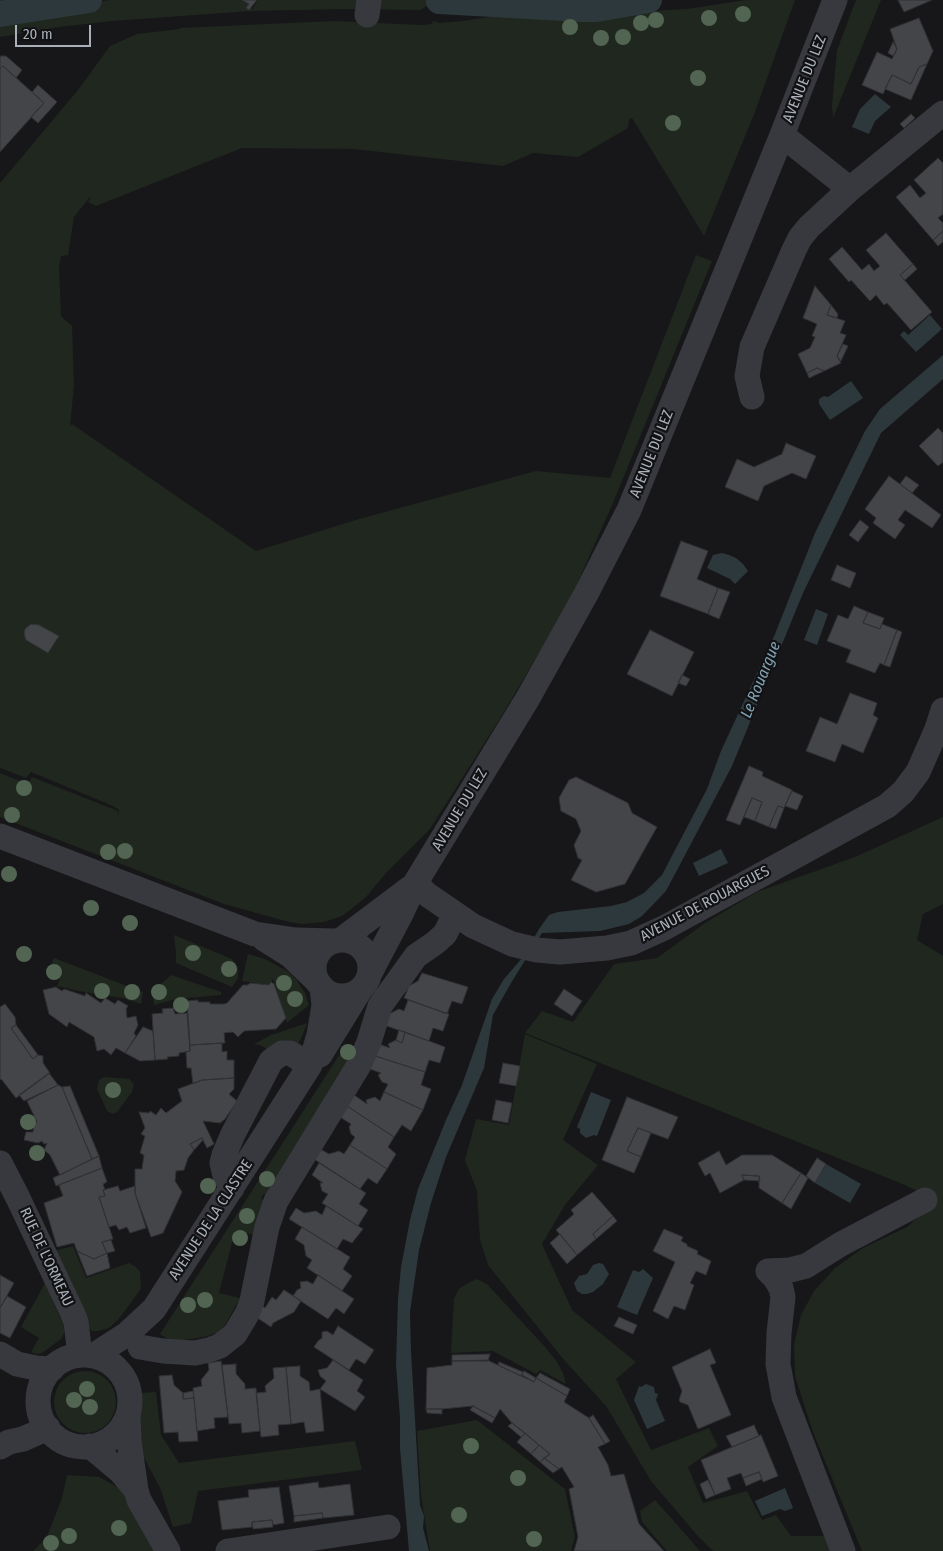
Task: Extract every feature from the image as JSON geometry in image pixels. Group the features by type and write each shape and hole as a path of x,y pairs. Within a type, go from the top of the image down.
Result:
{"street":[{"name":"AVENUE DU LEZ","path":"365,981 416,882 528,698 591,586 629,510 835,0"},
{"path":"752,396 747,376 752,347 800,238 809,227 850,189 943,113"},
{"path":"782,135 850,189"},
{"name":"AVENUE DE ROUARGUES","path":"416,882 425,893 454,913 481,931 503,941 531,948 560,952 607,948 631,943 646,937 887,806 903,792 918,772 937,729 943,710"},
{"path":"0,836 255,934 291,956 330,994 340,996 351,995 365,981 369,959 362,948 354,942 296,940 255,934"},
{"name":"AVENUE DU LEZ","path":"337,941 386,907 416,882"},
{"path":"140,1347 195,1353 215,1348 235,1334 247,1314 252,1301 267,1227 276,1201 359,1065 369,1042 380,1006 416,956 445,934 454,913"},
{"path":"320,984 314,969 315,960 322,949 337,941"},
{"name":"AVENUE DE LA CLASTRE","path":"87,1356 127,1334 154,1309 310,1065 322,1053 365,981"},
{"name":"AVENUE DE LA CLASTRE","path":"310,1065 319,1035 324,1005 320,984"},
{"path":"232,1188 225,1176 222,1164 224,1156 233,1134 271,1061 282,1053 290,1053 310,1065"},
{"name":"RUE DE L'ORMEAU","path":"0,1163 72,1312 87,1356"},
{"path":"843,1551 784,1397 778,1364 778,1333 783,1297 776,1278 768,1271 790,1270 806,1266 841,1244 925,1200"},
{"path":"128,1387 154,1309"},
{"path":"128,1416 117,1433 100,1444 81,1447 66,1443 48,1428 41,1417 39,1398 44,1379 52,1368 68,1358 87,1356 106,1361 118,1369 126,1380 130,1397 128,1416 129,1441 136,1490 168,1551"},
{"path":"8,1359 36,1368 52,1368"},
{"path":"8,1359 39,1398"},
{"path":"5,1444 39,1398"},
{"path":"5,1444 23,1439 48,1428"},
{"path":"90,1446 121,1472 136,1490"},
{"path":"228,1551 388,1527"}],"shaded area":[{"path":"0,0 57,0 0,9"},
{"path":"110,0 245,0 251,4 252,10 258,0 437,0 420,10 251,11 112,21 59,27 0,37 0,17"},
{"path":"746,0 795,0 755,112 704,236 632,118 629,119 628,128 578,157 533,153 503,166 354,149 242,148 96,206 88,202 90,197 74,217 68,255 61,256 59,266 61,316 72,326 74,385 70,426 72,424 256,551 359,519 536,471 610,478 696,255 712,261 613,503 569,602 501,717 430,829 386,873 366,897 354,907 342,916 324,922 302,924 289,922 224,904 0,817 0,773 28,784 32,777 118,811 119,816 119,810 113,806 31,772 26,778 0,768 0,183 78,90 110,46 137,34 180,28 334,21 422,25 432,24 433,21 440,23 463,21 520,12 577,19 615,13 687,9"},
{"path":"856,0 881,0 833,118 832,105 837,50"},
{"path":"943,817 943,904 923,914 917,940 943,956 943,1551 862,1551 813,1432 795,1376 794,1345 801,1315 814,1291 835,1268 863,1248 907,1227 931,1206 925,1195 905,1185 525,1033 542,1011 573,1022 614,964 657,958 705,923 757,892 855,857"},
{"path":"174,935 232,959 238,968 238,978 232,987 176,963"},
{"path":"248,954 265,959 289,972 305,993 309,1005 287,1023 273,979 269,985 242,981"},
{"path":"54,958 143,992 141,1004 122,998 57,986 60,979 47,974"},
{"path":"171,975 221,992 221,995 176,999 154,1005 152,992"},
{"path":"307,1023 298,1044 271,1051 254,1044 271,1035"},
{"path":"525,1034 597,1064 563,1140 598,1165 565,1205 542,1244 572,1310 636,1362 616,1379 651,1450 709,1428 718,1446 688,1467 703,1503 747,1491 762,1520 776,1515 791,1536 824,1536 830,1551 713,1551 651,1481 606,1406 564,1360 488,1265 480,1240 477,1191 465,1160 476,1119 509,1125"},
{"path":"343,1049 353,1050 267,1196 264,1194 261,1198 264,1200 255,1235 235,1231 219,1293 240,1298 225,1325 217,1333 204,1337 176,1341 166,1338 160,1334"},
{"path":"104,1077 129,1079 134,1084 132,1092 117,1112 113,1114 107,1111 97,1089 99,1080"},
{"path":"73,1246 86,1278 129,1263 140,1272 141,1288 118,1320 109,1328 92,1331 87,1327 50,1252"},
{"path":"477,1279 487,1284 546,1348 557,1362 566,1384 540,1370 536,1374 493,1351 451,1353 454,1299 459,1289"},
{"path":"45,1283 65,1331 61,1339 42,1353 37,1354 31,1352 39,1338 21,1327"},
{"path":"79,1371 91,1371 107,1380 114,1390 116,1402 114,1414 107,1424 91,1433 79,1433 68,1428 59,1419 54,1408 54,1396 59,1385 68,1376"},
{"path":"156,1392 161,1435 179,1463 355,1441 362,1470 198,1491 191,1523 173,1527 161,1490 141,1452 138,1418 139,1393"},
{"path":"477,1420 565,1489 575,1537 571,1551 430,1551 421,1496 417,1431"},
{"path":"67,1475 99,1477 121,1489 168,1551 33,1551 47,1537 62,1498"},
{"path":"655,1500 700,1551 667,1551 642,1522 640,1511"}],"water":[{"path":"875,94 891,107 875,121 869,134 852,127 860,109"},
{"path":"930,315 942,329 916,352 900,335 904,331 908,335"},
{"name":"Le Rouargue","path":"943,355 943,379 881,433 803,593 732,766 666,891 642,916 629,924 600,931 542,933 493,1015 484,1068 446,1157 431,1203 419,1250 410,1312 411,1351 420,1505 424,1516 423,1528 429,1551 409,1551 400,1448 396,1364 401,1267 418,1189 462,1085 492,999 504,979 523,957 549,915 627,902 644,893 662,875 707,789 721,751 775,634 815,533 865,431 880,409"},
{"path":"851,381 863,398 830,420 819,404 819,399 824,396 828,397"},
{"path":"722,553 736,558 748,571 735,584 730,579 707,568 713,555"},
{"path":"816,609 828,614 817,645 804,640"},
{"path":"721,849 728,863 699,876 693,863"},
{"path":"591,1092 611,1100 597,1136 594,1135 586,1138 577,1127"},
{"path":"826,1164 861,1184 850,1203 815,1183"},
{"path":"603,1264 609,1274 603,1284 587,1294 577,1291 574,1283 579,1276 587,1274 593,1265"},
{"path":"643,1269 653,1278 637,1315 617,1307 633,1270 639,1272"},
{"path":"646,1384 654,1387 655,1393 658,1394 656,1400 665,1421 647,1429 634,1400 639,1386 641,1387"},
{"path":"785,1488 793,1508 785,1511 780,1509 762,1516 755,1501"}],"building":[{"path":"242,0 257,0 249,10 246,8 249,4"},
{"path":"898,0 932,0 904,12"},
{"path":"919,18 933,51 927,64 919,67 911,84 892,75 883,94 862,85 877,52 892,59 897,49 890,29"},
{"path":"893,42 897,49 893,56 888,53"},
{"path":"0,56 6,56 22,70 16,78 3,66 0,69"},
{"path":"927,64 911,100 885,89 892,75 911,84 919,67"},
{"path":"3,66 44,103 0,152 0,69"},
{"path":"38,85 57,102 38,123 31,117 44,103 32,92"},
{"path":"911,114 915,118 904,128 900,124"},
{"path":"938,158 943,163 943,214 938,218 943,223 943,231 933,240 896,197 910,185 920,198 926,193 914,180"},
{"path":"943,231 943,242 938,246 933,240"},
{"path":"886,233 913,264 900,275 932,312 911,330 887,303 884,305 876,295 870,301 851,280 849,282 829,259 842,247 862,270 869,264 874,271 880,266 866,250"},
{"path":"913,264 917,269 905,280 900,275"},
{"path":"815,286 831,305 827,315 845,321 840,333 846,335 837,356 841,363 824,371 817,368 807,373 798,354 810,348 815,337 812,336 817,324 803,318"},
{"path":"831,305 838,314 837,318 827,315"},
{"path":"843,344 848,346 841,361 837,356"},
{"path":"817,368 824,371 809,378 807,373"},
{"path":"938,428 943,433 943,462 938,466 919,446"},
{"path":"786,443 816,456 806,479 792,473 764,486 758,501 725,487 737,459 754,467 782,454"},
{"path":"889,476 941,515 932,528 905,510 898,520 905,525 895,539 873,523 876,518 865,509"},
{"path":"906,476 919,485 912,493 900,484"},
{"path":"860,520 869,527 858,542 849,535"},
{"path":"681,541 708,551 697,579 718,588 708,614 660,596"},
{"path":"837,565 856,573 850,588 831,580"},
{"path":"718,588 730,592 719,619 708,614"},
{"path":"854,606 868,612 863,623 880,629 882,624 897,630 884,665 880,663 875,673 846,662 851,650 827,641 838,615 848,619"},
{"path":"868,612 884,618 880,629 863,623"},
{"path":"31,624 39,625 59,636 48,653 26,640 25,629"},
{"path":"650,630 694,652 672,696 627,674"},
{"path":"897,630 902,632 890,667 884,665"},
{"path":"682,675 690,679 686,686 678,683"},
{"path":"850,693 877,703 873,715 878,718 863,753 842,744 835,762 806,751 820,717 837,724"},
{"path":"749,766 763,772 762,776 792,790 784,808 778,806 769,827 755,821 762,802 752,798 740,825 726,820"},
{"path":"576,777 628,803 632,813 657,827 625,884 596,892 571,880 582,860 578,858 574,845 581,831 576,819 561,811 559,798 569,780"},
{"path":"792,791 803,796 797,810 785,806"},
{"path":"752,798 762,802 755,821 744,817"},
{"path":"778,806 784,808 776,829 769,827"},
{"path":"422,973 468,987 462,1004 452,1001 447,1014 404,998 409,986 418,981"},
{"path":"271,982 274,984 286,1018 276,1029 244,1031 238,1037 233,1032 224,1033 225,1043 190,1045 187,1001 198,1000 198,1002 210,1002 210,1004 224,1004 243,985 250,983 269,985"},
{"path":"56,987 62,991 64,989 85,996 86,993 101,1003 105,998 115,1004 118,1000 128,1006 126,1009 127,1018 136,1016 138,1025 134,1033 136,1036 125,1053 116,1048 111,1055 104,1049 97,1051 94,1037 69,1022 67,1027 49,1014 43,990"},
{"path":"564,989 582,1001 572,1016 554,1004"},
{"path":"408,1000 449,1014 443,1031 433,1028 429,1041 384,1025 389,1014 399,1009 404,1011"},
{"path":"5,1004 15,1017 16,1025 11,1028 33,1059 38,1055 43,1056 43,1063 50,1073 16,1098 0,1079 0,1007"},
{"path":"173,1008 175,1014 187,1013 190,1051 179,1053 179,1056 167,1057 168,1059 155,1060 152,1014 163,1013 162,1009"},
{"path":"16,1025 38,1055 33,1059 11,1028"},
{"path":"143,1027 153,1031 155,1060 140,1061 125,1053"},
{"path":"399,1030 405,1032 402,1043 396,1040"},
{"path":"405,1032 445,1047 440,1063 429,1060 425,1072 372,1055 376,1043 390,1048 388,1044 396,1040 402,1043"},
{"path":"222,1043 222,1052 227,1051 227,1060 234,1060 234,1078 202,1080 193,1084 191,1068 187,1068 186,1052 190,1051 190,1045"},
{"path":"372,1055 425,1072 421,1085 431,1089 423,1110 384,1092 388,1084 382,1082 378,1075 381,1073 367,1068"},
{"path":"503,1063 520,1066 516,1086 499,1083"},
{"path":"49,1073 58,1085 24,1101 19,1095"},
{"path":"234,1078 234,1089 229,1094 237,1101 225,1119 220,1123 203,1121 214,1144 207,1148 202,1138 190,1144 194,1150 188,1158 184,1170 176,1171 175,1181 182,1192 163,1233 151,1237 135,1193 135,1169 142,1169 144,1155 140,1153 145,1136 141,1134 145,1128 139,1112 149,1113 150,1111 156,1115 161,1108 166,1113 182,1101 178,1089 202,1080"},
{"path":"58,1085 62,1087 92,1159 60,1175 50,1155 44,1150 47,1143 24,1140 26,1132 33,1132 34,1123 37,1122 27,1101"},
{"path":"70,1086 99,1156 92,1159 62,1087"},
{"path":"384,1092 423,1110 411,1131 402,1125 394,1137 347,1106 354,1095 367,1104 366,1100 375,1097 380,1101"},
{"path":"627,1097 678,1117 668,1139 638,1128 627,1151 641,1157 634,1173 602,1160"},
{"path":"496,1100 512,1103 508,1123 492,1120"},
{"path":"347,1106 394,1137 388,1147 396,1154 387,1169 350,1145 355,1137 351,1134 349,1127 351,1124 340,1117"},
{"path":"638,1128 651,1133 641,1157 627,1151"},
{"path":"202,1138 203,1140 194,1150 190,1144"},
{"path":"350,1145 387,1169 377,1184 368,1178 360,1189 314,1159 320,1149 329,1154 339,1151 344,1154"},
{"path":"719,1151 726,1165 742,1155 772,1155 801,1173 782,1203 759,1188 759,1176 742,1175 744,1180 720,1193 710,1173 705,1176 698,1163"},
{"path":"99,1156 102,1168 56,1186 53,1178"},
{"path":"817,1158 826,1164 815,1183 806,1176"},
{"path":"319,1163 366,1193 359,1204 368,1210 358,1226 322,1203 328,1194 322,1191 320,1183 323,1183 312,1175"},
{"path":"102,1168 107,1182 103,1184 105,1196 99,1197 113,1239 102,1242 107,1253 94,1259 77,1251 74,1243 57,1247 44,1203 63,1196 59,1185"},
{"path":"801,1173 808,1178 791,1209 782,1203"},
{"path":"742,1175 759,1176 760,1181 744,1180"},
{"path":"118,1186 120,1191 135,1186 135,1193 146,1228 130,1233 127,1227 119,1230 116,1225 109,1227 99,1197 105,1196 103,1190"},
{"path":"592,1192 613,1216 593,1234 596,1239 577,1255 556,1230 574,1214 571,1210"},
{"path":"326,1206 363,1229 352,1243 343,1239 337,1249 289,1219 296,1208 304,1213 316,1211 322,1215"},
{"path":"613,1216 617,1221 596,1239 593,1234"},
{"path":"302,1227 350,1257 343,1269 352,1276 342,1291 307,1268 312,1260 306,1256 304,1245 295,1239"},
{"path":"664,1229 683,1237 681,1241 698,1251 697,1254 711,1261 706,1275 696,1271 690,1283 694,1285 685,1310 674,1306 668,1319 653,1311 675,1262 653,1251"},
{"path":"560,1234 577,1255 567,1264 550,1243"},
{"path":"111,1240 115,1251 107,1253 102,1242"},
{"path":"77,1251 94,1259 107,1253 110,1268 87,1276"},
{"path":"0,1275 14,1283 0,1308"},
{"path":"318,1275 354,1299 344,1314 336,1308 328,1319 293,1296 301,1288 300,1282 307,1281 313,1284"},
{"path":"284,1290 301,1301 294,1312 273,1323 271,1327 253,1315 260,1304 265,1308 272,1297 276,1300"},
{"path":"7,1296 26,1307 10,1338 0,1333 0,1308"},
{"path":"619,1317 637,1325 633,1334 614,1326"},
{"path":"338,1326 374,1350 365,1364 356,1359 349,1370 314,1347 322,1338 322,1332 327,1331 333,1335"},
{"path":"710,1349 716,1363 710,1365 731,1415 698,1429 688,1405 679,1400 682,1391 672,1367"},
{"path":"490,1354 488,1361 452,1361 452,1355"},
{"path":"333,1360 363,1380 357,1391 365,1397 355,1411 320,1389 326,1381 320,1376 318,1370 327,1368"},
{"path":"487,1360 534,1382 536,1378 567,1396 564,1402 589,1418 605,1444 598,1447 608,1465 611,1476 624,1474 639,1524 664,1551 574,1551 578,1537 569,1489 574,1487 562,1467 559,1469 544,1458 550,1454 512,1423 500,1409 495,1418 473,1406 426,1409 427,1368 452,1365 452,1361"},
{"path":"221,1361 228,1417 214,1418 215,1428 197,1431 193,1388 202,1386 201,1380 209,1370 208,1363"},
{"path":"499,1362 523,1372 521,1376 498,1365"},
{"path":"236,1364 236,1374 245,1384 245,1389 256,1388 260,1431 242,1433 241,1423 229,1424 222,1365"},
{"path":"300,1366 300,1376 309,1382 310,1391 320,1389 324,1431 306,1433 304,1422 291,1424 286,1367"},
{"path":"286,1367 291,1424 278,1425 279,1435 261,1437 256,1393 266,1392 265,1386 274,1378 273,1368"},
{"path":"524,1371 536,1378 534,1382 522,1375"},
{"path":"540,1373 570,1389 567,1396 536,1378"},
{"path":"172,1375 174,1385 183,1393 183,1399 194,1398 198,1441 179,1442 178,1432 164,1433 159,1376"},
{"path":"193,1391 194,1398 183,1399 183,1393"},
{"path":"473,1406 495,1418 492,1423 470,1410"},
{"path":"426,1409 442,1409 442,1414 427,1413"},
{"path":"593,1415 610,1441 605,1444 589,1418"},
{"path":"512,1423 525,1433 521,1437 508,1426"},
{"path":"754,1425 759,1436 732,1447 726,1436"},
{"path":"525,1433 539,1445 531,1454 517,1442"},
{"path":"761,1435 778,1476 763,1482 759,1472 743,1478 741,1473 727,1478 731,1489 715,1495 701,1460"},
{"path":"539,1445 550,1454 540,1462 531,1454"},
{"path":"544,1458 559,1469 553,1473 540,1462"},
{"path":"759,1472 762,1479 746,1486 743,1478"},
{"path":"708,1480 715,1495 706,1499 700,1484"},
{"path":"318,1482 319,1488 350,1484 354,1515 323,1518 322,1513 294,1516 289,1486"},
{"path":"279,1487 284,1523 273,1525 272,1520 252,1522 252,1527 222,1530 218,1501 249,1497 248,1490"},
{"path":"322,1513 323,1518 294,1522 294,1516"},
{"path":"272,1520 273,1527 253,1529 252,1522"}],"waterway":[{"path":"0,14 89,0"},
{"path":"439,1 596,9 649,0"}]}
